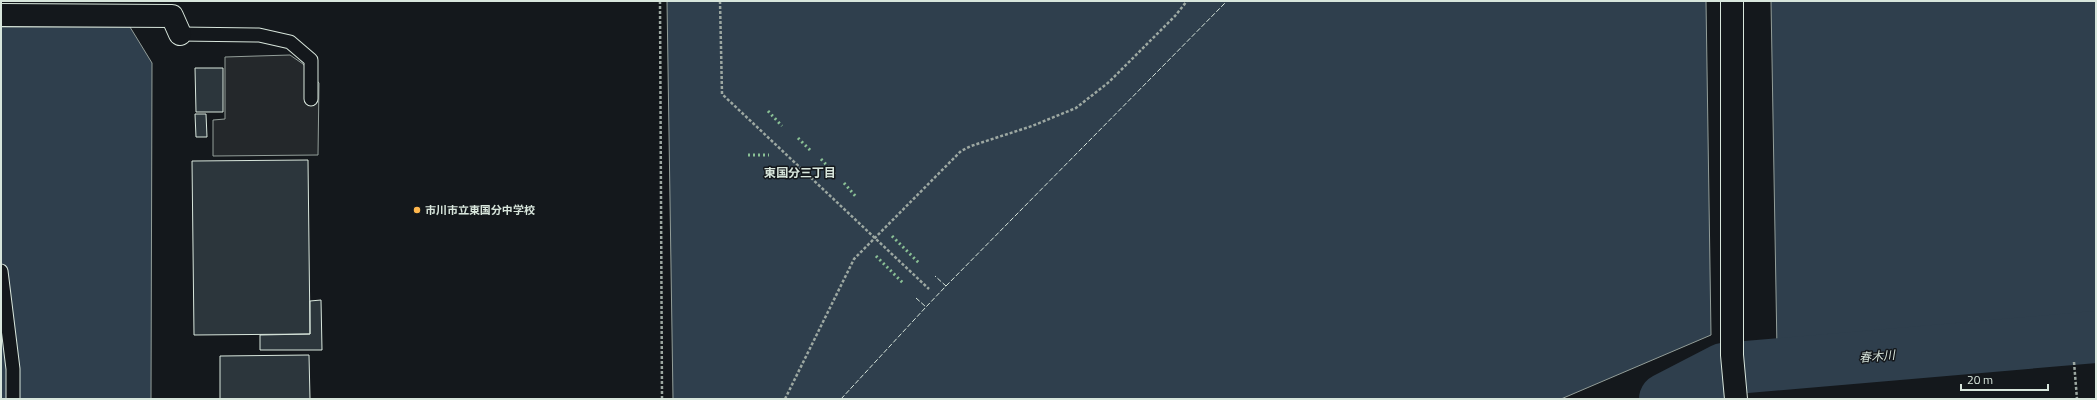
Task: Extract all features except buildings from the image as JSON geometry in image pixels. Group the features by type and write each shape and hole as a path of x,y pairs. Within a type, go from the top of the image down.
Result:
{"street":[{"path":"1732,1 1732,355 1735,391"},
{"path":"1,15 172,16 180,34"}],"lane":[{"path":"180,34 260,35 290,42 311,60 311,99"},
{"path":"1,271 13,369 13,399"}],"path":[{"path":"660,1 662,399"},
{"path":"720,1 722,94 929,289"},
{"path":"785,399 854,259 961,151 971,146 1032,126 1076,108 1109,82 1175,16 1187,1"},
{"path":"2074,362 2077,399"}],"shaded area":[{"path":"290,55 303,64 319,83 318,155 213,156 213,120 225,119 225,57"}],"water":[{"path":"667,1 1706,1 1711,335 1561,399 673,399"},
{"path":"1771,1 2096,1 2096,322 1777,350"},
{"path":"1,27 130,27 152,63 151,399 1,399"}],"waterway":[{"name":"春木川","path":"1665,399 1723,369 2096,337"},
{"name":"春木川","path":"1674,395 1675,399"}],"hedge":[{"path":"768,111 782,126"},
{"path":"798,138 812,152"},
{"path":"748,155 769,155"},
{"path":"821,159 835,174"},
{"path":"844,183 857,198"},
{"path":"892,236 919,263"},
{"path":"876,256 903,283"}],"fence":[{"path":"946,286 1227,1"},
{"path":"916,298 926,307 946,286 935,276"},
{"path":"841,399 926,307"}],"place":[{"name":"市川市立東国分中学校","path":"417,210"}],"district":[{"name":"東国分三丁目","path":"800,172"}]}
